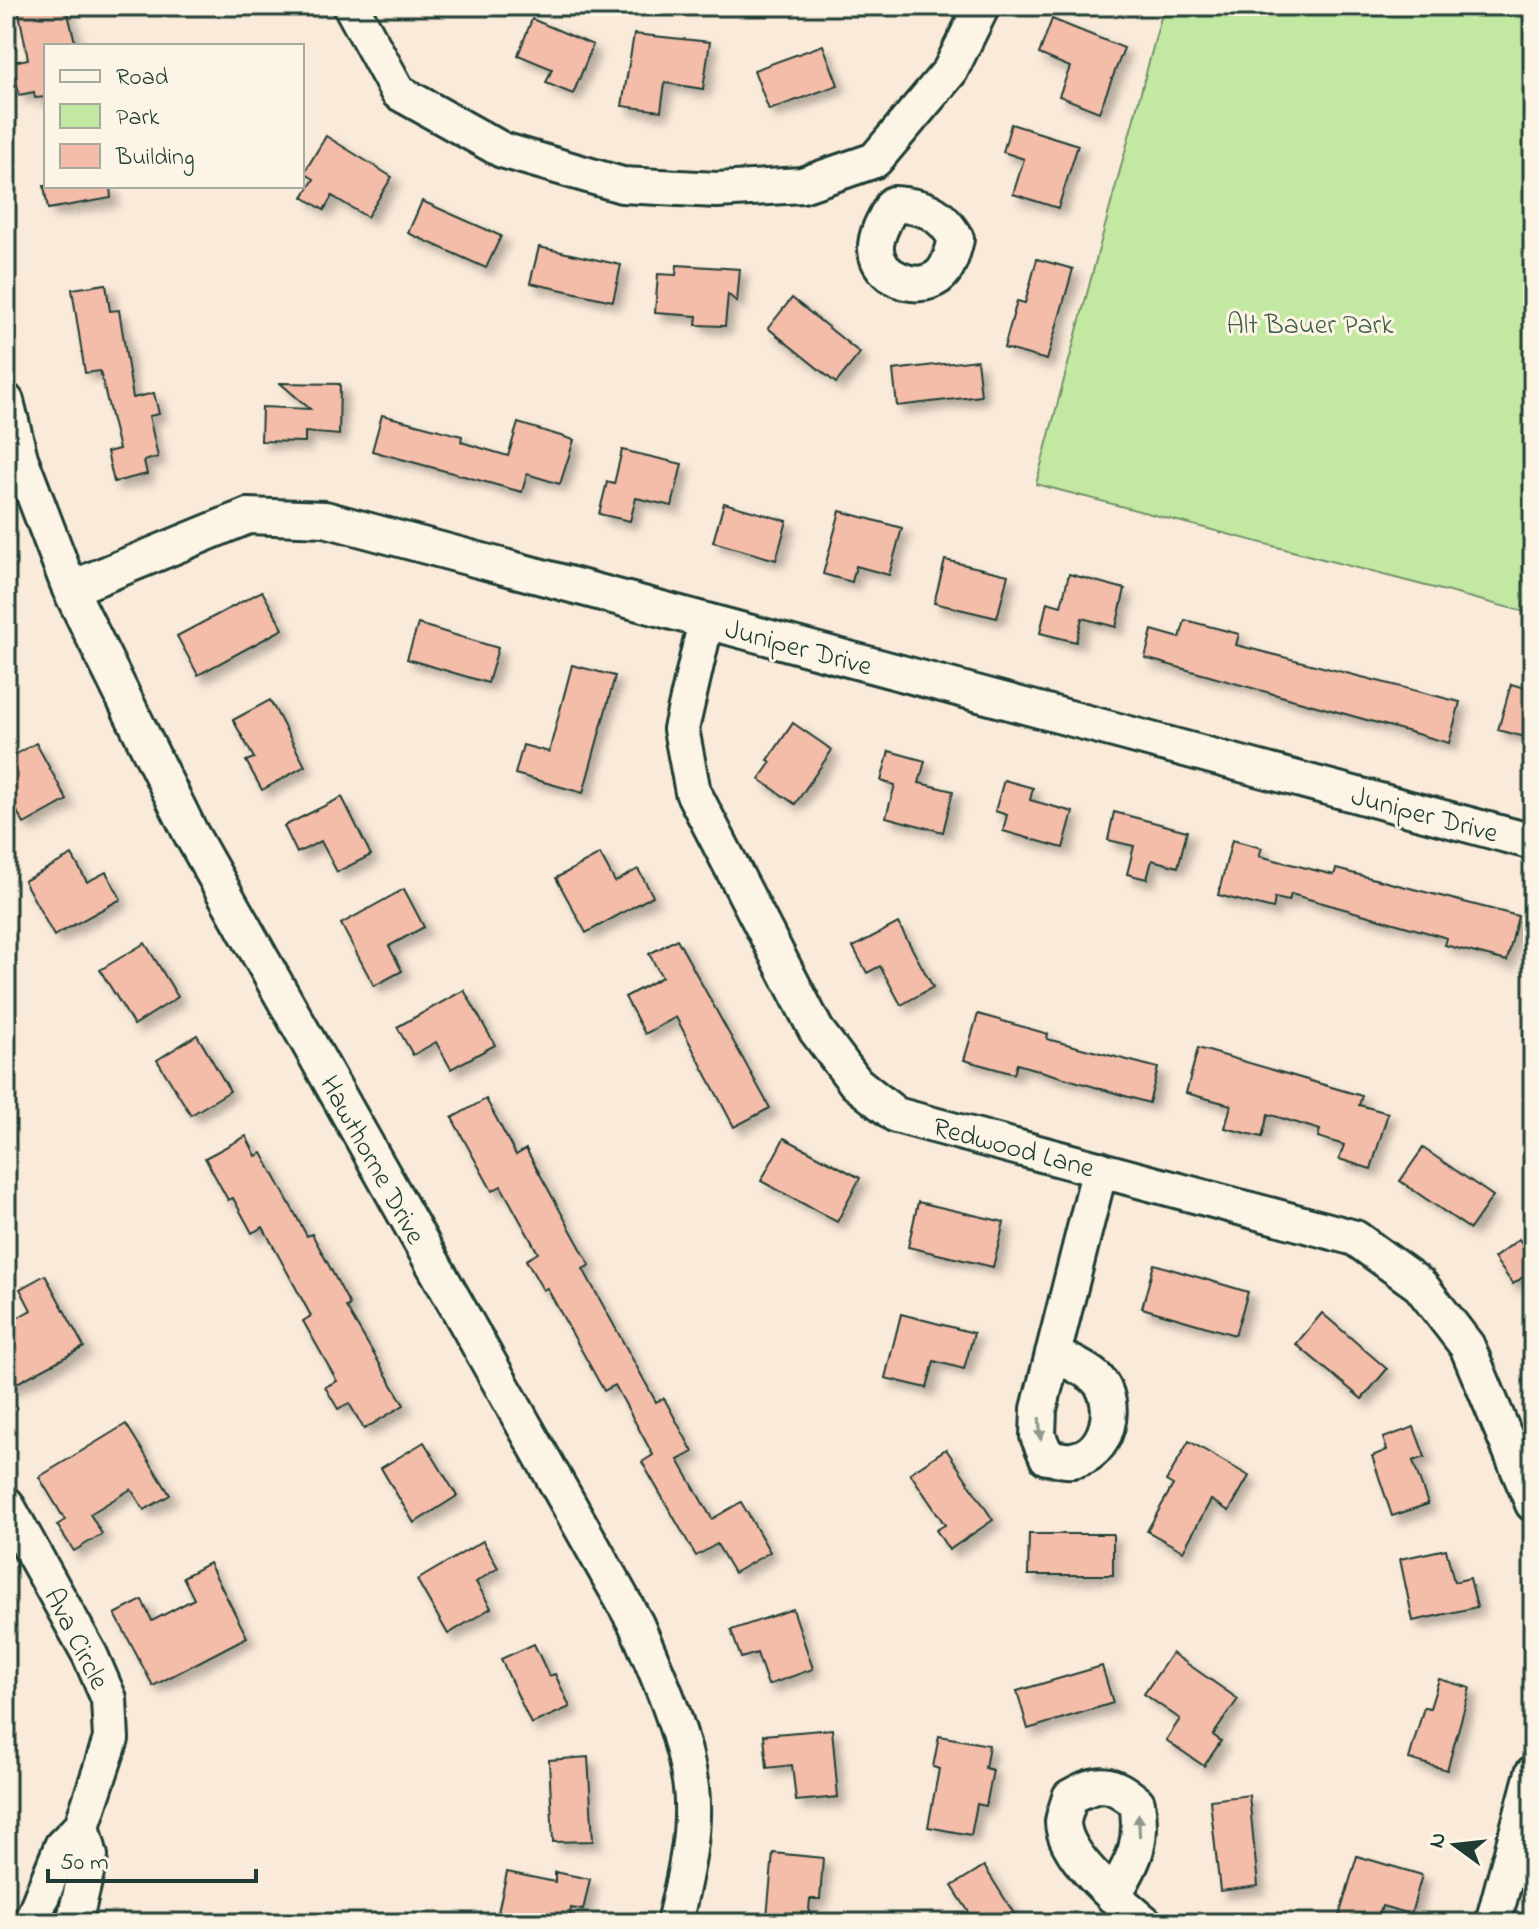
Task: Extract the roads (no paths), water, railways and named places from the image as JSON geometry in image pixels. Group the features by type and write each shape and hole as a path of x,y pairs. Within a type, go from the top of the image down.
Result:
{"street":[{"path":"351,6 398,92 502,150 622,185 717,190 802,185 875,160 950,71 982,6"},
{"path":"875,160 893,204"},
{"name":"Hawthorne Drive","path":"6,401 20,458 70,589 190,832 636,1624 672,1712 691,1789 687,1870 674,1923"},
{"name":"Juniper Drive","path":"70,589 248,516 325,519 1533,842"},
{"name":"Redwood Lane","path":"706,621 681,729 693,792 816,1030 856,1083 896,1115 1355,1238 1420,1285 1467,1346 1533,1504"},
{"path":"1053,1353 1100,1169"},
{"name":"Ava Circle","path":"6,1504 90,1655 109,1699 111,1739 82,1826 62,1846 31,1923"},
{"path":"1493,1923 1533,1773"},
{"name":"Ava Circle","path":"74,1923 90,1856 82,1826"},
{"path":"1113,1896 1145,1923"}],"park label":[{"name":"Alt Bauer Park","path":"1310,323"}]}
